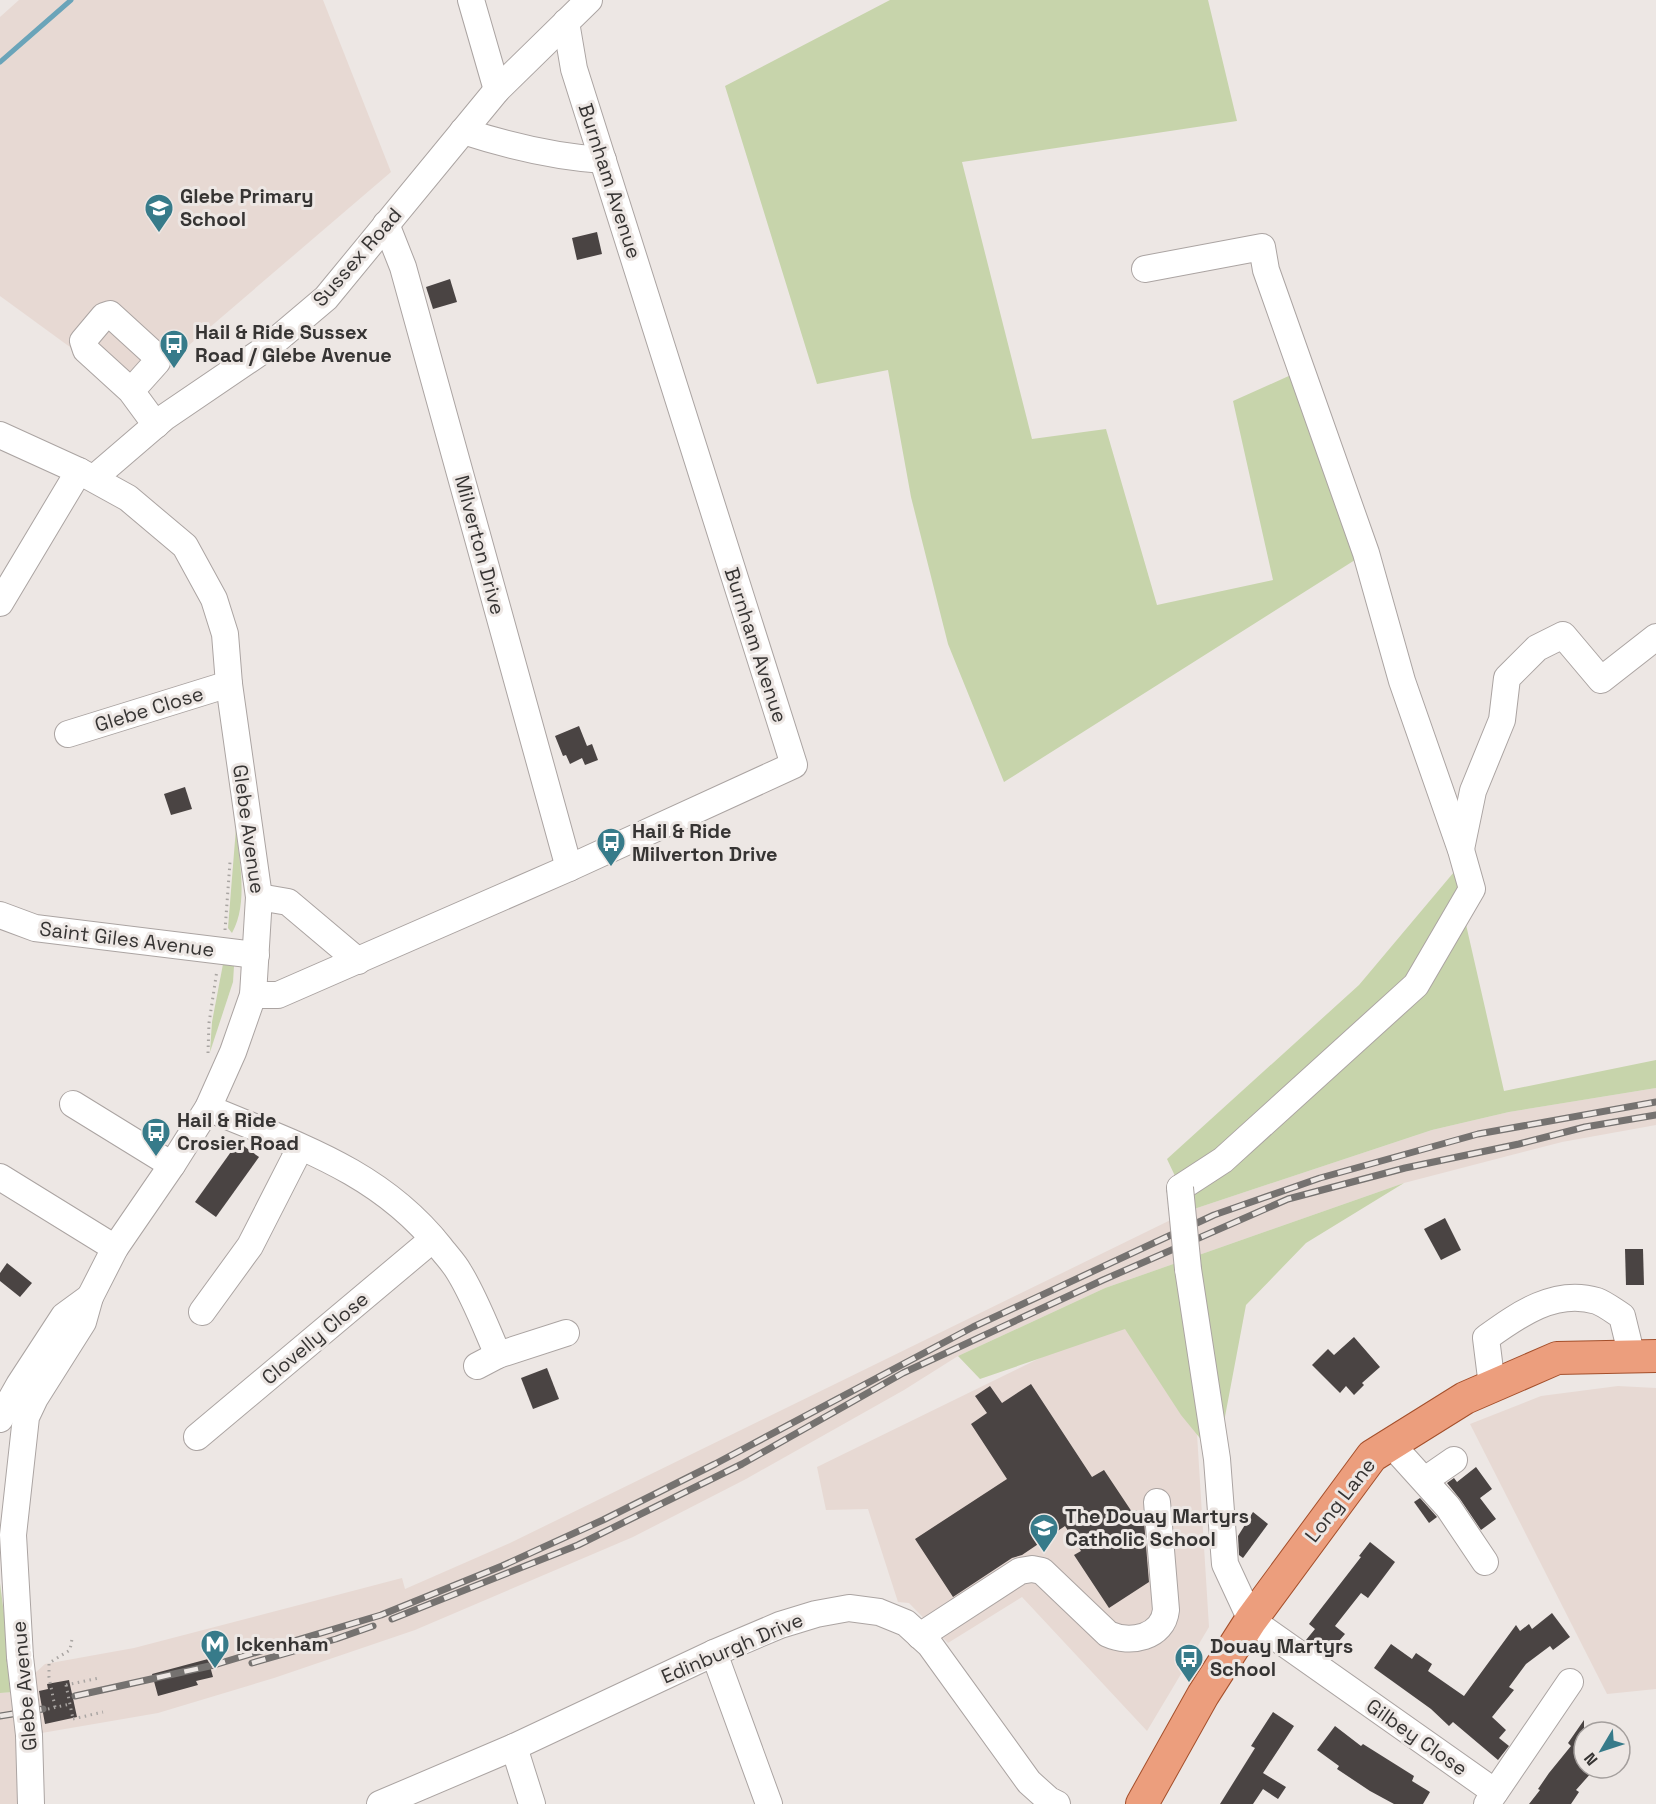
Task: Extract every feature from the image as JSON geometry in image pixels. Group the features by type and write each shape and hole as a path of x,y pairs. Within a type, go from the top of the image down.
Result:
{"main road":[{"name":"Long Lane","path":"1142,1804 1203,1695 1251,1620 1372,1456 1465,1398 1557,1358 1644,1356"}],"street":[{"path":"471,0 497,90"},
{"name":"Sussex Road","path":"0,603 86,474 268,347 326,298 497,90 589,0"},
{"name":"Burnham Avenue","path":"253,995 278,994 358,961 794,765 574,69 567,22"},
{"name":"Burnham Avenue","path":"545,42 574,69"},
{"path":"463,131 516,147 577,159 603,160"},
{"name":"Milverton Drive","path":"387,224 403,267 569,868"},
{"path":"1145,269 1262,247 1266,270 1366,553 1402,681 1461,850 1472,889 1416,985 1223,1160 1180,1188 1188,1269 1217,1459 1225,1564 1251,1620"},
{"path":"131,391 156,424"},
{"name":"Glebe Avenue","path":"0,435 86,474 128,498 185,546 214,599 225,634 229,684 260,897 253,995 233,1052 207,1108 172,1165 115,1248 90,1297 83,1322 35,1398 26,1417 13,1535 20,1657 29,1735 31,1804"},
{"path":"1461,850 1473,791 1502,720 1507,678 1536,648 1563,635 1601,680 1656,637"},
{"name":"Glebe Close","path":"68,734 229,684"},
{"path":"260,897 288,902 358,961"},
{"name":"Saint Giles Avenue","path":"0,915 35,928 256,955"},
{"path":"73,1104 172,1165"},
{"path":"207,1108 345,1167 377,1187 405,1209 459,1272 488,1360 566,1333"},
{"path":"202,1312 250,1246 300,1148"},
{"path":"0,1177 115,1248"},
{"name":"Clovelly Close","path":"197,1437 433,1239"},
{"name":"Glebe Avenue","path":"0,1419 64,1316 90,1297"},
{"path":"1492,1386 1485,1338 1520,1314 1561,1298 1598,1301 1622,1316 1644,1356"},
{"path":"1391,1444 1448,1507 1485,1562"},
{"path":"1425,1480 1454,1460"},
{"path":"920,1636 1020,1571 1032,1569 1042,1571 1108,1634 1119,1639 1132,1640 1151,1633 1162,1623 1166,1610 1157,1502"},
{"name":"Edinburgh Drive","path":"380,1804 514,1747 714,1653 780,1625 816,1614 849,1608 879,1612 906,1623 930,1645 1029,1782 1057,1804"},
{"name":"Gilbey Close","path":"1251,1620 1491,1798 1570,1682"},
{"path":"714,1653 769,1804"},
{"path":"514,1747 532,1804"}],"path":[{"path":"225,932 232,853"},
{"path":"208,1054 209,1023 218,966"},
{"path":"55,1707 49,1677 49,1663 70,1650 72,1639"},
{"path":"99,1678 66,1685 73,1719 104,1712"},
{"path":"43,1711 70,1704"}],"shaded area":[{"name":"Glebe Primary School","path":"19,0 323,0 391,172 133,393 0,296 0,17"},
{"path":"1656,1088 1656,1125 1562,1142 1404,1183 1105,1288 958,1356 904,1390 746,1479 633,1537 415,1630 274,1678 158,1713 30,1735 31,1804 0,1804 0,1693 14,1692 45,1664 134,1648 402,1578 405,1589 510,1543 1191,1210 1432,1130 1509,1112"},
{"name":"The Douay Martyrs Catholic School","path":"1188,1289 1209,1627 1147,1731 1022,1597 948,1643 909,1603 898,1602 868,1509 826,1510 817,1467 1091,1333"},
{"path":"1618,1386 1656,1388 1656,1689 1607,1694 1470,1424 1541,1396"}],"green space":[{"path":"890,0 1208,0 1237,121 962,162 1032,439 1106,429 1157,605 1273,580 1233,401 1302,370 1366,553 1004,782 948,644 911,497 888,370 817,384 725,86"},
{"path":"236,828 242,895 232,933 228,928"},
{"path":"1454,872 1504,1091 1656,1060 1656,1088 1509,1112 1432,1130 1191,1210 1167,1159 1359,985"},
{"path":"223,964 234,966 233,982 210,1052 212,1022"},
{"path":"1404,1183 1306,1243 1246,1305 1217,1459 1181,1415 1125,1329 980,1379 958,1356 1105,1288"},
{"path":"0,1583 14,1692 0,1693"}],"building":[{"path":"597,232 602,254 577,260 572,238"},
{"path":"450,279 457,302 433,309 426,287"},
{"path":"579,726 587,746 592,744 598,760 585,765 582,758 570,764 566,755 563,756 555,736"},
{"path":"185,787 192,809 171,815 164,794"},
{"path":"238,1142 259,1157 216,1217 195,1202"},
{"path":"1445,1218 1461,1250 1441,1260 1424,1229"},
{"path":"1625,1249 1643,1249 1644,1285 1626,1285"},
{"path":"7,1263 32,1283 20,1297 0,1281 0,1273"},
{"path":"1354,1337 1380,1367 1362,1383 1364,1385 1354,1395 1346,1386 1340,1393 1312,1365 1328,1349 1334,1355"},
{"path":"547,1368 559,1399 533,1409 521,1378"},
{"path":"1031,1384 1092,1477 1104,1470 1132,1512 1136,1510 1144,1521 1149,1582 1109,1608 1074,1555 1081,1551 1065,1526 953,1597 915,1539 1007,1479 971,1424 987,1413 975,1396 990,1386 1002,1403"},
{"path":"1476,1467 1492,1489 1480,1498 1496,1519 1481,1530 1447,1483 1454,1478 1457,1482"},
{"path":"1420,1498 1437,1517 1429,1523 1414,1502"},
{"path":"1253,1512 1268,1524 1243,1558 1239,1555 1238,1536"},
{"path":"1370,1542 1395,1562 1368,1598 1361,1593 1335,1626 1345,1634 1327,1655 1306,1640 1315,1629 1309,1624"},
{"path":"1552,1613 1570,1637 1553,1650 1550,1646 1526,1664 1509,1687 1514,1690 1492,1717 1506,1730 1499,1738 1509,1746 1498,1760 1453,1722 1449,1726 1431,1709 1374,1668 1391,1644 1412,1659 1416,1653 1432,1664 1428,1671 1464,1696 1516,1625 1520,1631 1529,1624 1532,1629"},
{"path":"208,1659 213,1677 196,1681 198,1685 158,1696 152,1674"},
{"path":"69,1680 77,1717 45,1724 39,1691 48,1689 47,1684"},
{"path":"1273,1712 1294,1726 1263,1773 1286,1787 1278,1799 1263,1789 1253,1804 1220,1804 1255,1748 1251,1746"},
{"path":"1335,1726 1361,1746 1363,1744 1414,1776 1412,1781 1430,1792 1423,1804 1394,1804 1337,1769 1339,1766 1317,1750"},
{"path":"1572,1737 1572,1780 1585,1780 1576,1790 1579,1792 1571,1804 1529,1804 1549,1773 1571,1746 1568,1743"}],"waterway":[{"path":"0,62 71,0"}],"railway":[{"path":"75,1696 214,1665 381,1615 502,1566 603,1520 715,1464 973,1327 1214,1215 1320,1178 1478,1134 1656,1102"},
{"path":"392,1619 578,1545 742,1464 903,1373 1103,1280 1288,1199 1405,1168 1519,1144 1585,1127 1656,1115"},
{"path":"252,1663 373,1626"},
{"path":"0,1716 43,1709"}],"place":[{"name":"Glebe Primary School","path":"159,234"},
{"name":"Hail & Ride Sussex Road / Glebe Avenue","path":"174,370"},
{"name":"Hail & Ride Milverton Drive","path":"611,868"},
{"name":"Hail & Ride Crosier Road","path":"156,1158"},
{"name":"The Douay Martyrs Catholic School","path":"1044,1554"},
{"name":"Ickenham","path":"215,1670"},
{"name":"Douay Martyrs School","path":"1189,1684"}]}
